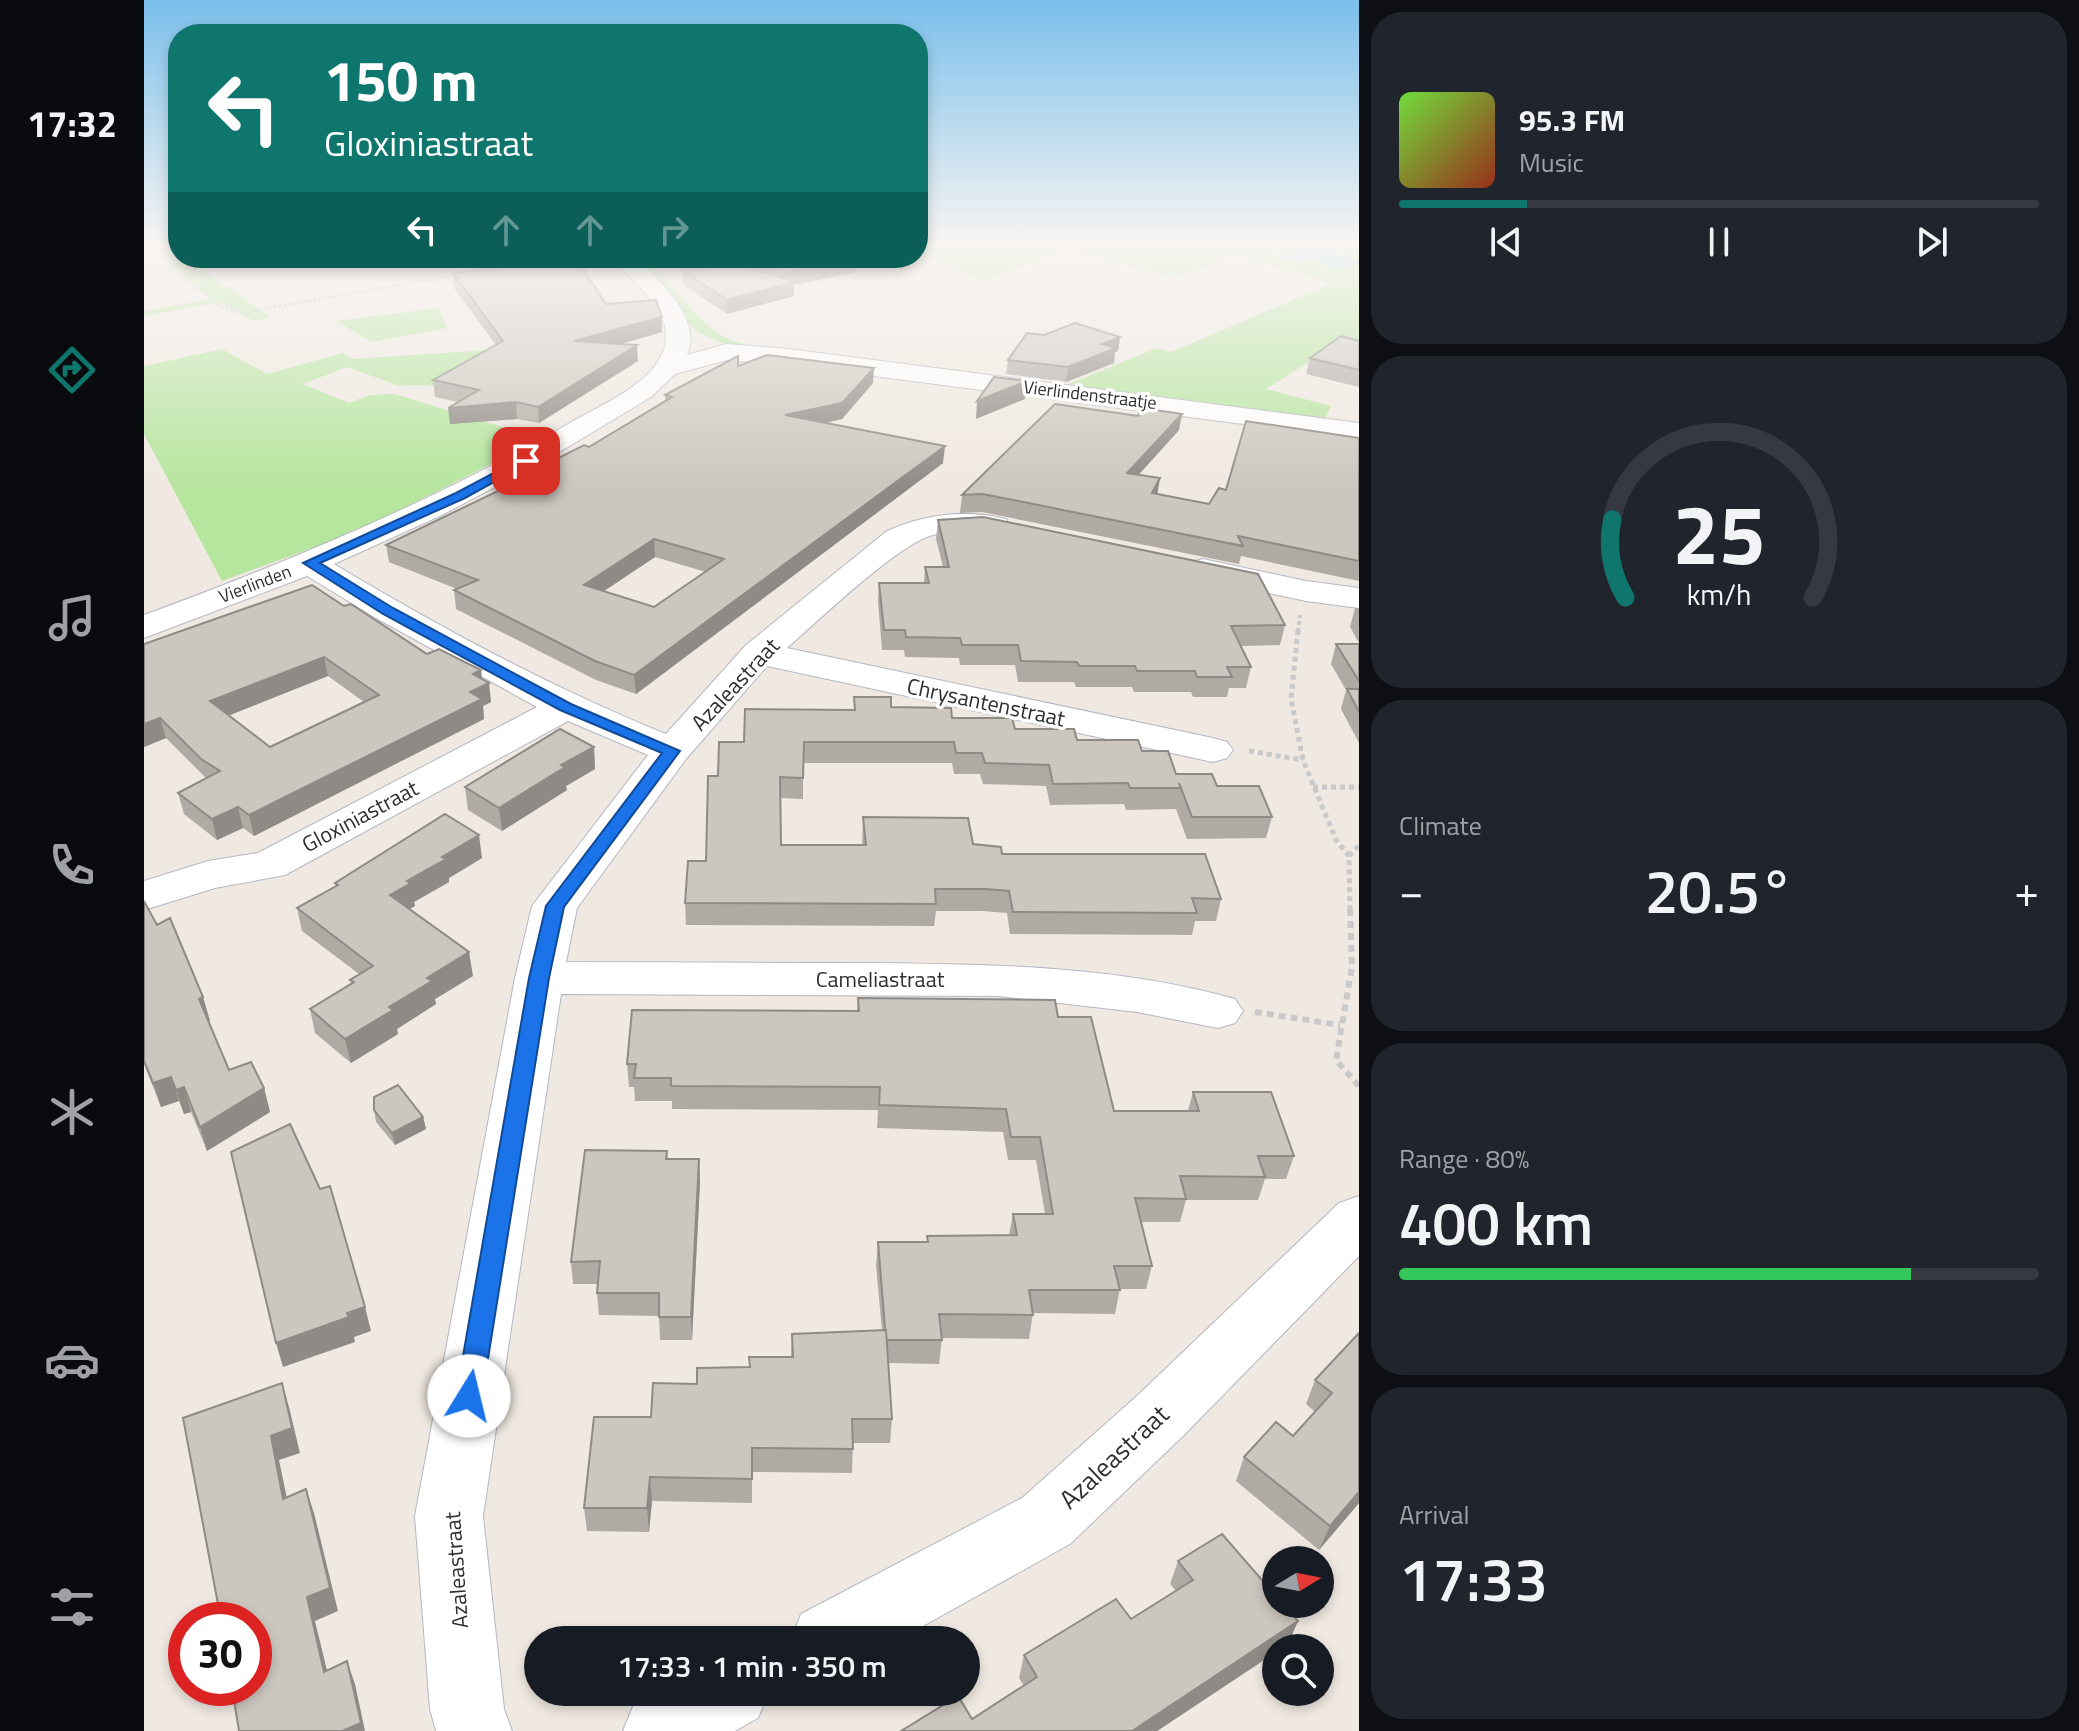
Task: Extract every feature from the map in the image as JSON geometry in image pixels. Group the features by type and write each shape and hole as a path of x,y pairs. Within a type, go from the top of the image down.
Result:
{"street":[{"name":"Vierlindenstraatje","path":"679,327 718,345 726,352"},
{"path":"667,368 677,347 679,327"},
{"name":"Vierlindenstraatje","path":"667,368 726,352 953,377 1359,431"},
{"name":"Vierlinden","path":"144,627 309,563 461,495 526,461 640,391 667,368"},
{"name":"Azaleastraat","path":"474,1731 467,1709 449,1516 539,978 555,906 672,751 759,653 898,538 912,530 955,523 981,524 1036,534"},
{"path":"1156,560 1306,591 1359,598"},
{"path":"309,563 388,611 566,707 672,751"},
{"name":"Chrysantenstraat","path":"759,653 1213,750"},
{"name":"Gloxiniastraat","path":"144,896 208,875 269,865 566,707"},
{"name":"Cameliastraat","path":"539,978 998,980 1137,995 1218,1011"},
{"name":"Azaleastraat","path":"853,1626 1046,1521 1161,1415 1359,1219"},
{"path":"661,1731 707,1706"}],"path":[{"path":"1306,591 1298,623 1291,699 1303,760 1336,840 1349,856 1352,966 1336,1060 1359,1086"},
{"path":"1213,750 1240,749 1303,760"},
{"path":"1313,787 1359,787"},
{"path":"1349,856 1359,845"},
{"path":"1218,1011 1284,1016 1340,1025"}],"green space":[{"path":"346,327 447,328 372,342"},
{"path":"692,327 711,327 721,335 749,346 856,358 752,352 721,343"},
{"path":"1230,327 1359,327 1359,343 1345,339 1266,389 1331,406 1324,420 1359,440 820,368 948,379 952,369 1066,385 1157,348 1171,352"},
{"path":"517,348 469,386 397,385 347,367 303,384 349,403 370,395 395,394 541,439 358,531 222,581 144,434 144,366 222,349 267,374 343,353 352,359"}],"building":[{"path":"493,327 626,327 574,341 637,345 538,407 516,402 448,408 479,390 433,380 503,341"},
{"path":"1065,327 1087,327 1120,337 1102,344 1116,348 1068,367 1008,360 1027,333 1044,335"},
{"path":"1341,336 1359,341 1359,370 1310,358"},
{"path":"767,355 874,368 842,403 785,415 945,446 634,675 595,661 454,590 478,580 386,545 531,475 527,474 584,445 589,447 672,397 665,395 738,356 738,366","holes":["654,539 724,559 654,607 584,585"]},
{"path":"994,377 1027,381 977,401"},
{"path":"1055,404 1138,416 1142,408 1182,414 1127,473 1160,478 1152,493 1209,504 1219,488 1226,490 1246,421 1359,438 1359,561 1238,536 1243,546 983,494 962,495"},
{"path":"983,517 1258,574 1285,625 1231,626 1251,667 1227,667 1232,677 1197,677 1195,671 1137,671 1135,666 1079,666 1077,662 1021,661 1018,645 962,645 960,638 906,637 905,630 884,630 879,583 929,583 925,567 949,567 938,520"},
{"path":"312,585 344,606 351,604 427,654 439,649 481,670 473,674 489,683 470,692 482,699 249,815 238,807 212,819 178,793 220,771 201,759 160,718 144,724 144,644","holes":["324,657 379,695 270,747 210,701"]},
{"path":"1336,644 1359,644 1359,681"},
{"path":"1347,689 1359,689 1359,712"},
{"path":"854,697 891,697 891,707 951,708 952,718 1012,718 1015,729 1074,729 1077,740 1138,740 1142,751 1168,751 1176,774 1212,774 1217,786 1259,786 1272,817 1192,817 1181,788 1130,788 1128,783 1053,784 1049,765 985,763 982,753 956,753 954,742 804,742 803,778 780,777 781,845 866,845 863,817 968,818 973,844 1001,847 1002,854 1205,854 1221,899 1192,898 1197,913 1013,912 1009,891 986,889 935,889 936,904 685,903 688,861 706,861 708,776 718,776 719,742 744,742 745,709 855,710"},
{"path":"560,729 594,747 561,765 565,767 499,808 465,787"},
{"path":"445,814 479,835 442,857 446,859 407,881 411,883 390,895 469,952 427,978 432,981 389,1007 393,1010 345,1039 310,1009 354,982 350,980 373,966 297,908 338,885 335,883"},
{"path":"144,901 157,925 170,918 229,1070 251,1062 264,1088 200,1127 184,1087 176,1090 171,1077 153,1083 144,1061"},
{"path":"858,998 1055,1000 1058,1017 1091,1017 1114,1111 1199,1111 1193,1092 1271,1092 1294,1156 1258,1156 1265,1177 1180,1176 1186,1199 1135,1198 1152,1266 1114,1266 1120,1290 1029,1290 1033,1315 939,1314 942,1340 886,1340 878,1242 928,1242 927,1236 1017,1235 1013,1214 1053,1214 1040,1137 1011,1137 1006,1109 879,1105 880,1087 671,1086 671,1078 634,1078 636,1064 627,1064 632,1010 859,1011"},
{"path":"398,1085 423,1117 392,1133 374,1110 374,1097"},
{"path":"290,1124 320,1189 330,1186 365,1307 347,1313 349,1317 276,1343 231,1152"},
{"path":"585,1150 667,1151 666,1159 699,1159 691,1317 659,1317 659,1293 597,1293 600,1261 571,1262"},
{"path":"886,1330 892,1419 852,1419 853,1449 752,1448 752,1479 650,1477 647,1508 584,1508 594,1417 651,1417 653,1383 697,1384 697,1368 750,1367 749,1357 793,1357 792,1334"},
{"path":"1359,1333 1359,1492 1330,1526 1244,1457 1276,1422 1293,1436 1332,1393 1315,1380"},
{"path":"282,1383 292,1428 271,1436 283,1499 306,1489 330,1588 307,1597 324,1672 347,1661 361,1723 342,1731 239,1731 235,1706 272,1706 272,1602 218,1602 183,1418"},
{"path":"1222,1534 1262,1580 1262,1618 1295,1618 1298,1621 1278,1634 1262,1634 1262,1645 1132,1731 901,1731 942,1706 964,1706 972,1719 1037,1677 1024,1655 1116,1599 1131,1619 1193,1580 1178,1561"}],"route":[{"path":"469,1396 539,978 555,906 672,751 566,707 388,611 309,563 461,495 526,461"}]}
